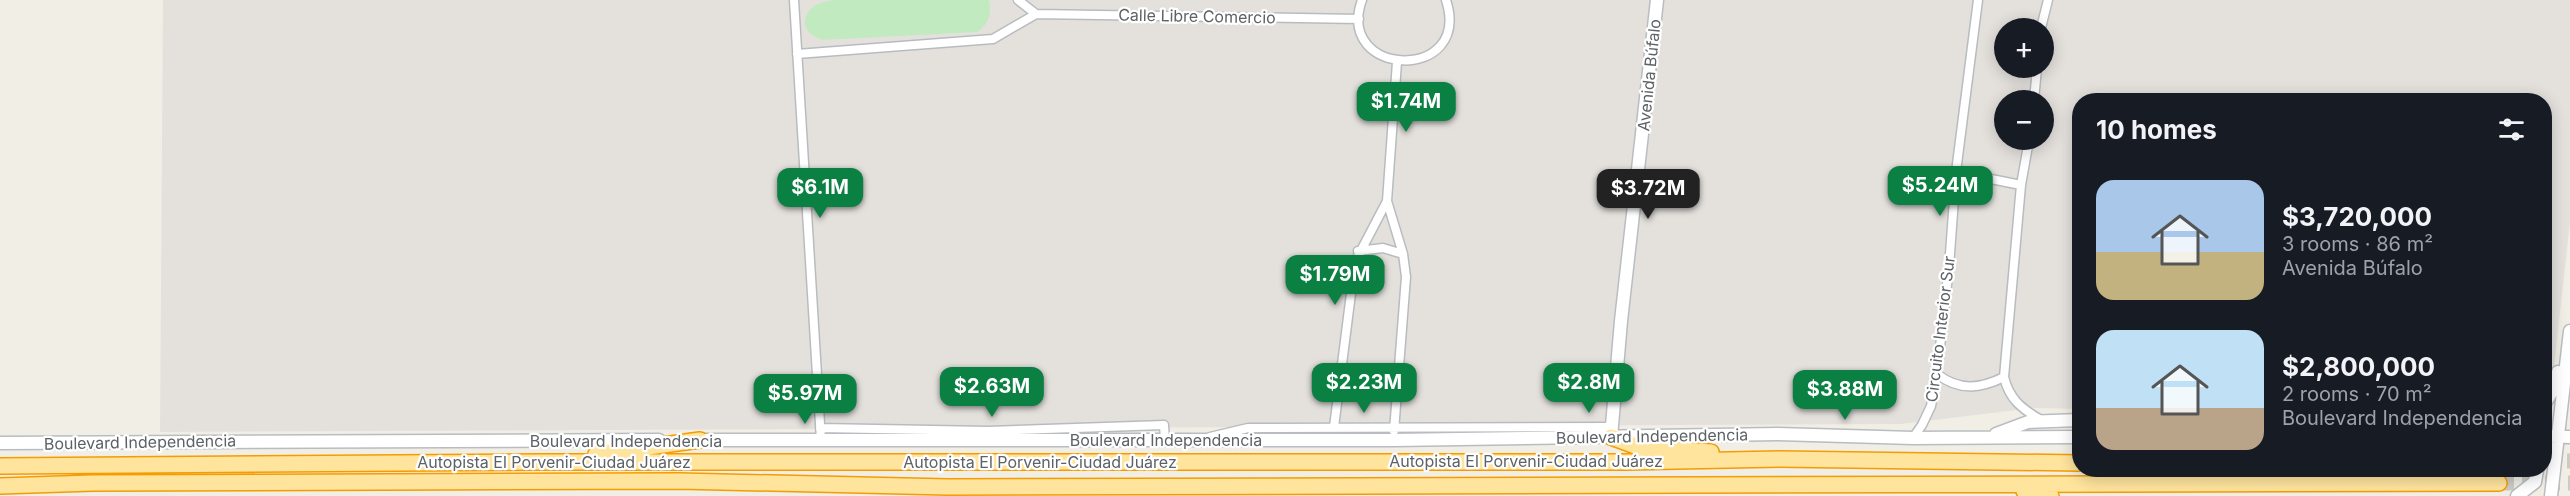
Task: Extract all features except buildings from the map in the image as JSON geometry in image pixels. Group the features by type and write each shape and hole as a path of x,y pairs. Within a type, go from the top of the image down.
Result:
{"highway":[{"path":"1611,432 1638,447 1779,459"},
{"path":"539,462 700,440"},
{"path":"2046,463 2072,456"},
{"name":"Autopista El Porvenir-Ciudad Juárez","path":"0,464 18,466 539,462 1627,462 1779,459 2072,463"},
{"path":"0,486 105,483 679,482 948,487 2499,483"},
{"path":"1986,484 2051,496"},
{"path":"1731,496 1803,485"},
{"path":"948,487 1007,496"}],"main road":[{"name":"Avenida Búfalo","path":"1611,432 1657,0"},
{"path":"2552,427 2570,331"},
{"path":"2552,391 2568,349"},
{"path":"1987,438 2028,422 2072,420"},
{"name":"Boulevard Independencia","path":"0,443 267,440 700,440 820,434 1165,440 1358,434 1394,440 1611,432 1913,438 2072,437"},
{"path":"2552,437 2570,437"},
{"path":"2517,496 2535,482 2536,477"},
{"path":"2551,477 2551,496"}],"street":[{"path":"794,0 820,434"},
{"path":"797,54 993,39 1036,14 1018,0"},
{"path":"1362,0 1359,19 1362,34 1371,47 1383,57 1397,62 1420,59 1438,47 1449,25 1446,0"},
{"name":"Circuito Interior Sur","path":"1913,438 1922,426 1931,406 1937,374 1949,267 1956,172 1978,0"},
{"path":"2044,18 2048,0"},
{"name":"Calle Libre Comercio","path":"1036,14 1359,19"},
{"path":"1394,440 1406,277 1403,254 1387,201 1397,62"},
{"path":"2027,150 2021,185 2004,377 2013,400 2026,412 2041,420"},
{"path":"1956,172 2021,185"},
{"path":"1334,427 1350,288 1358,251 1387,201"},
{"path":"1358,251 1383,248 1403,254"},
{"path":"1937,374 1958,386 1974,388 2004,377"},
{"path":"959,435 1164,425 1165,440"},
{"path":"1201,440 1232,430 1248,428 1334,427 1358,434 1394,427 1566,433"}],"shaded area":[{"path":"163,0 2570,0 2570,222 2552,377 2552,93 2072,93 2072,409 2033,408 1901,424 160,432"}],"green space":[{"path":"834,0 989,0 990,10 987,22 977,32 822,40 813,36 808,30 805,24 806,17 815,6"}],"tunnel":[{"path":"2552,461 2570,461"},
{"path":"2499,483 2570,483"}]}
